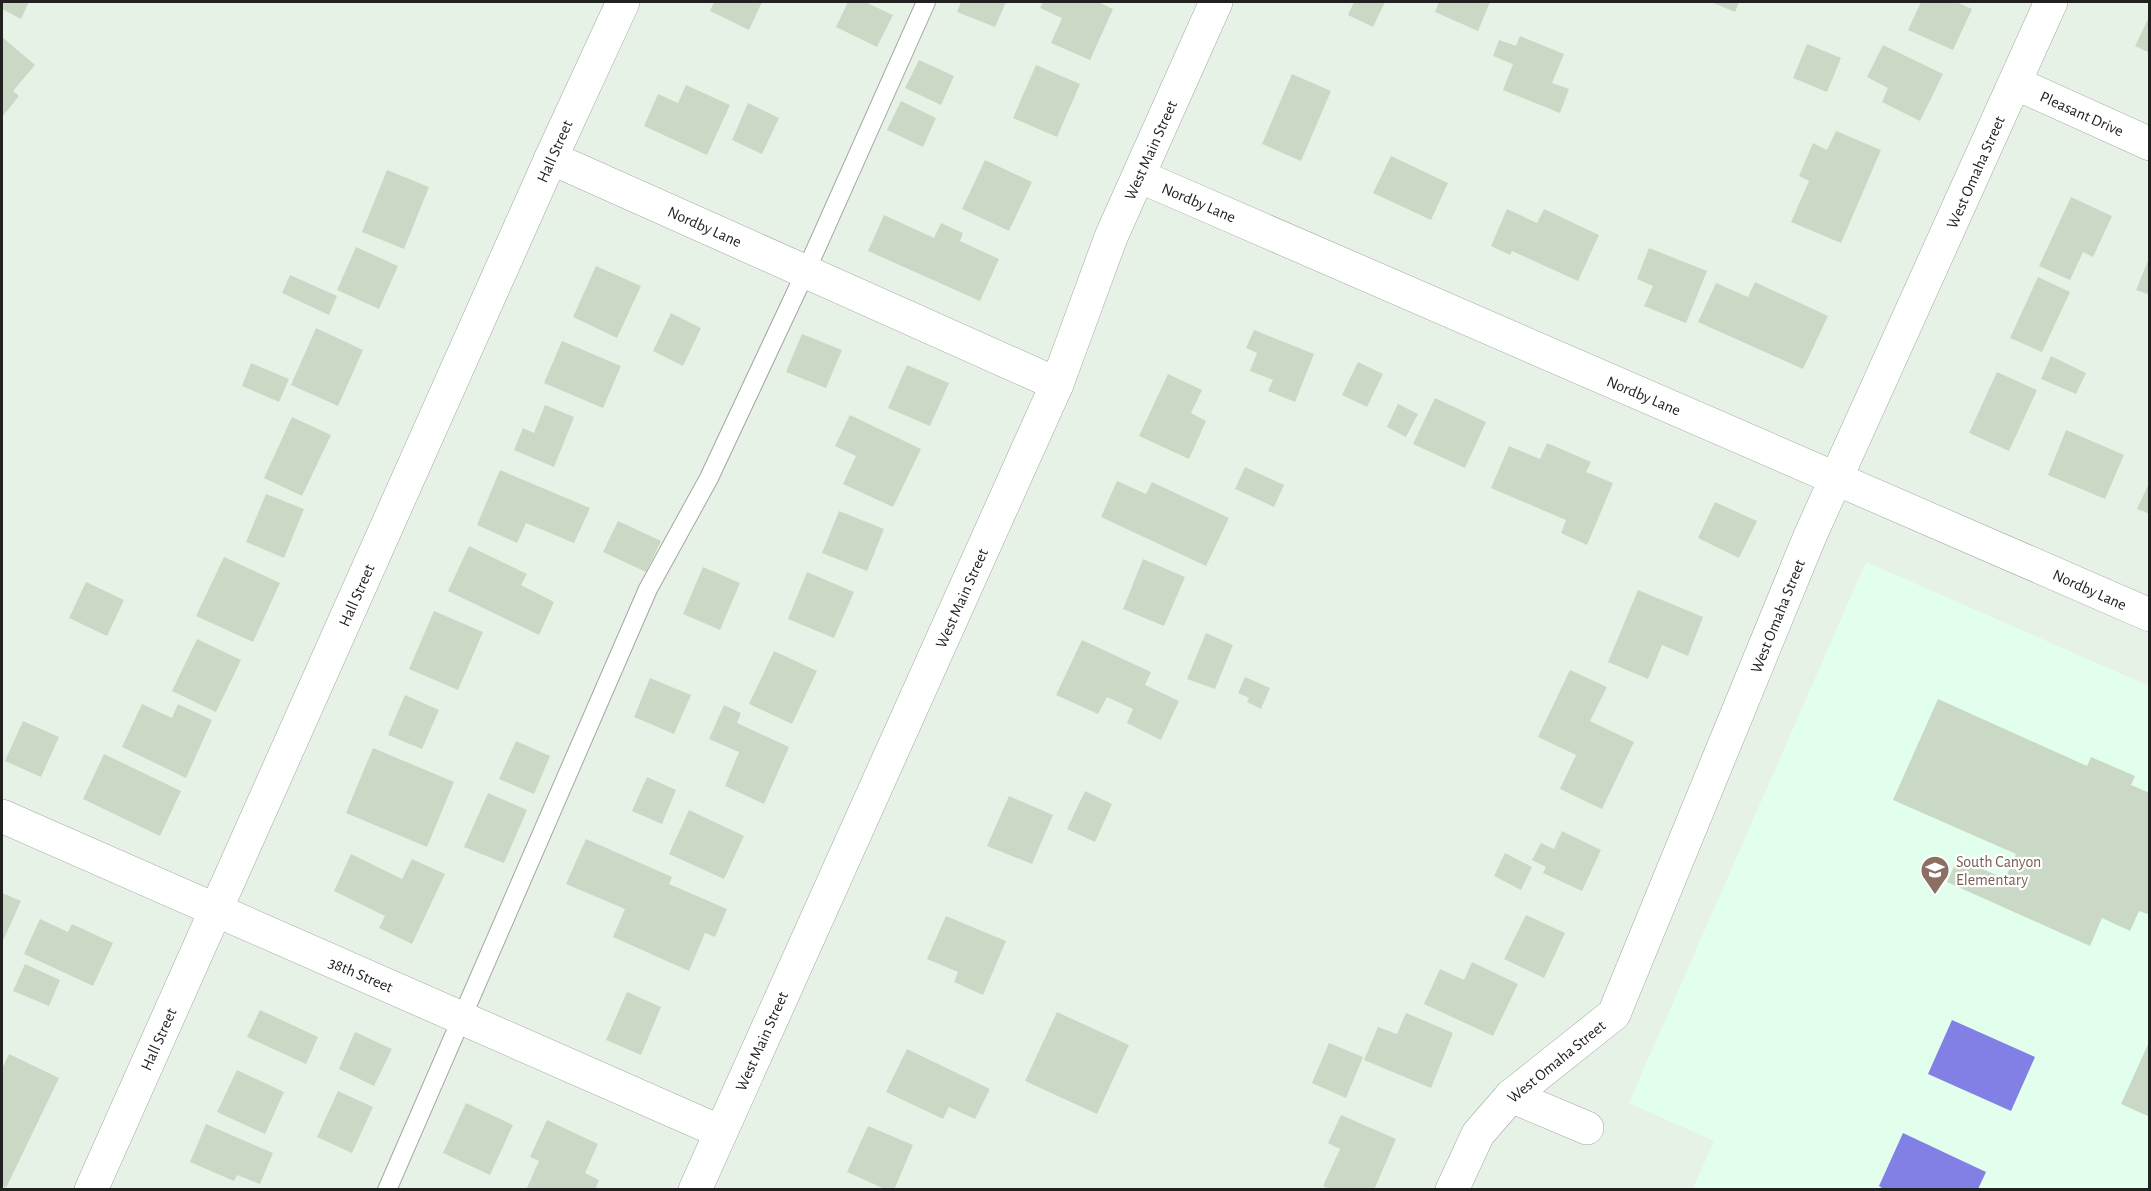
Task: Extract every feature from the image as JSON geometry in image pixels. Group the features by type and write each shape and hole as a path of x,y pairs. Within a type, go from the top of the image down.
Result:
{"street":[{"name":"Hall Street","path":"91,1190 551,158 623,2"},
{"name":"West Main Street","path":"695,1190 1057,384 1111,237 1216,2"},
{"name":"West Omaha Street","path":"1452,1190 1478,1134 1511,1096 1614,1014 1810,536 2051,2"},
{"name":"Pleasant Drive","path":"2015,83 2150,144"},
{"name":"Nordby Lane","path":"551,158 1057,384"},
{"name":"Nordby Lane","path":"1139,176 2150,615"},
{"name":"38th Street","path":"2,816 721,1132"},
{"path":"1511,1096 1587,1128"}],"lane":[{"path":"387,1190 648,589 709,478 806,271 926,2"}],"shaded area":[{"name":"South Canyon Elementary","path":"1866,562 2149,686 2149,1189 1693,1189 1714,1141 1629,1103"},
{"path":"1952,1020 2035,1057 2011,1111 1928,1074"},
{"path":"1903,1133 1986,1172 1978,1189 1885,1190 1879,1186"}],"building":[{"path":"2,2 29,2 21,19 2,9"},
{"path":"714,2 762,2 749,30 710,11"},
{"path":"848,2 865,2 893,15 877,47 836,27"},
{"path":"961,2 1006,2 995,27 957,12"},
{"path":"1043,2 1098,2 1113,9 1090,60 1051,43 1062,18 1040,8"},
{"path":"1354,2 1385,2 1373,27 1348,15"},
{"path":"1439,2 1490,2 1478,31 1435,12"},
{"path":"1711,2 1739,2 1735,12"},
{"path":"1921,2 1956,2 1972,9 1953,50 1908,30"},
{"path":"2150,15 2150,53 2135,46"},
{"path":"1520,36 1564,54 1552,83 1569,89 1560,113 1503,90 1513,64 1493,56 1499,40 1516,46"},
{"path":"2,37 35,65 13,91 19,96 2,117"},
{"path":"1807,44 1841,58 1827,92 1793,78"},
{"path":"1883,45 1943,74 1920,121 1882,102 1888,88 1867,77"},
{"path":"919,60 954,76 941,105 905,88"},
{"path":"1036,65 1080,84 1057,137 1013,118"},
{"path":"1292,74 1331,91 1301,161 1262,144"},
{"path":"686,85 730,105 707,155 644,126 658,94 678,103"},
{"path":"901,101 936,118 923,147 887,130"},
{"path":"748,103 779,118 762,154 732,140"},
{"path":"1836,131 1881,150 1841,243 1791,222 1809,181 1799,176 1813,143 1827,150"},
{"path":"1391,156 1448,183 1431,220 1373,193"},
{"path":"985,160 1032,182 1009,231 962,209"},
{"path":"387,170 429,187 404,249 362,232"},
{"path":"2071,197 2112,216 2093,257 2083,252 2070,280 2039,266"},
{"path":"1507,209 1537,223 1544,209 1599,235 1578,281 1512,251 1510,255 1491,246"},
{"path":"884,215 934,238 941,223 963,233 960,241 999,259 980,301 868,251"},
{"path":"356,247 398,266 379,309 337,290"},
{"path":"1649,248 1707,271 1686,323 1644,306 1653,286 1637,279"},
{"path":"2150,256 2150,295 2136,290"},
{"path":"596,266 641,286 617,338 573,317"},
{"path":"290,275 337,296 329,315 282,293"},
{"path":"2038,277 2070,292 2042,352 2010,338"},
{"path":"1755,282 1828,316 1803,369 1698,322 1716,283 1748,297"},
{"path":"671,313 701,328 683,366 653,351"},
{"path":"316,328 363,350 338,406 291,385"},
{"path":"1254,330 1314,354 1295,402 1268,391 1273,380 1250,371 1257,353 1246,348"},
{"path":"802,334 842,350 826,388 786,372"},
{"path":"562,341 621,366 603,408 544,383"},
{"path":"2051,356 2086,373 2076,394 2041,379"},
{"path":"1358,362 1383,374 1367,407 1342,395"},
{"path":"251,363 289,379 279,402 242,386"},
{"path":"907,365 949,383 930,426 888,408"},
{"path":"1997,372 2037,390 2009,451 1969,433"},
{"path":"1168,374 1202,390 1191,413 1206,421 1189,459 1139,436"},
{"path":"1435,398 1486,422 1465,468 1413,444"},
{"path":"1398,404 1418,414 1406,437 1387,427"},
{"path":"545,405 574,417 554,467 514,450 523,428 534,433"},
{"path":"850,415 921,449 893,507 843,484 856,456 835,446"},
{"path":"292,417 331,435 302,496 264,478"},
{"path":"2066,430 2124,455 2105,499 2048,475"},
{"path":"1547,443 1591,462 1586,472 1613,483 1587,545 1561,533 1566,520 1491,488 1509,446 1540,459"},
{"path":"1245,467 1284,485 1274,507 1235,489"},
{"path":"500,470 590,508 574,543 526,523 517,543 477,525"},
{"path":"1117,481 1146,494 1152,482 1229,518 1206,566 1101,517"},
{"path":"2150,481 2150,514 2137,509"},
{"path":"266,494 304,509 284,558 246,542"},
{"path":"1715,502 1757,521 1739,558 1698,538"},
{"path":"839,511 884,529 867,571 822,553"},
{"path":"618,521 661,541 646,572 603,552"},
{"path":"469,546 527,574 521,585 554,602 539,635 448,591"},
{"path":"224,557 280,583 253,642 196,616"},
{"path":"1143,559 1185,577 1164,626 1123,609"},
{"path":"703,567 740,583 720,630 683,614"},
{"path":"807,572 854,592 834,638 788,619"},
{"path":"86,582 124,600 107,636 69,618"},
{"path":"1638,590 1703,617 1688,656 1662,645 1648,679 1608,662"},
{"path":"434,611 483,632 458,690 409,669"},
{"path":"1206,633 1233,645 1215,689 1187,679"},
{"path":"197,639 241,660 216,712 172,691"},
{"path":"1082,640 1151,672 1145,685 1179,701 1161,740 1127,723 1133,709 1107,697 1098,714 1056,695"},
{"path":"774,651 817,671 792,724 749,704"},
{"path":"1570,670 1607,687 1590,721 1634,742 1602,809 1560,789 1576,755 1538,737"},
{"path":"1245,677 1270,688 1261,709 1247,702 1249,698 1238,693"},
{"path":"650,678 691,695 674,734 634,717"},
{"path":"405,695 439,710 422,749 388,735"},
{"name":"South Canyon Elementary","path":"1938,699 2087,766 2091,757 2135,776 2131,785 2150,793 2150,915 2139,911 2130,931 2102,918 2090,946 1947,882 1958,858 2005,879 2016,854 1893,800"},
{"path":"142,704 172,718 178,704 212,720 186,778 122,747"},
{"path":"724,705 741,713 737,723 789,747 764,804 725,786 739,752 709,739"},
{"path":"23,721 59,737 41,777 5,761"},
{"path":"516,741 550,756 534,794 499,779"},
{"path":"373,748 454,782 427,847 346,813"},
{"path":"104,754 181,791 160,836 83,799"},
{"path":"647,777 676,790 662,824 632,811"},
{"path":"1085,791 1112,804 1095,842 1067,829"},
{"path":"488,793 527,810 504,863 464,847"},
{"path":"1009,796 1053,815 1032,864 987,846"},
{"path":"689,810 744,836 724,879 669,854"},
{"path":"1562,831 1601,850 1582,891 1543,873 1546,867 1532,860 1541,843 1554,849"},
{"path":"586,839 672,877 669,884 727,909 715,937 705,933 689,971 613,937 625,909 566,884"},
{"path":"1505,853 1532,867 1521,890 1494,876"},
{"path":"351,854 402,879 412,859 445,874 412,944 379,928 385,916 334,891"},
{"path":"2,893 21,901 2,943"},
{"path":"1526,915 1565,933 1544,978 1504,959"},
{"path":"946,916 1006,941 983,995 954,982 958,972 927,959"},
{"path":"40,919 68,932 72,924 113,943 93,986 24,954"},
{"path":"1472,962 1518,984 1493,1036 1424,1004 1440,969 1464,980"},
{"path":"25,964 60,980 49,1006 13,991"},
{"path":"627,992 661,1007 641,1055 606,1040"},
{"path":"260,1010 318,1037 306,1064 247,1037"},
{"path":"1057,1012 1129,1045 1097,1114 1025,1081"},
{"path":"1406,1013 1453,1033 1431,1088 1364,1060 1378,1027 1397,1034"},
{"path":"355,1032 392,1049 374,1086 339,1069"},
{"path":"2150,1040 2150,1117 2121,1104"},
{"path":"1329,1043 1363,1057 1346,1098 1312,1083"},
{"path":"907,1049 990,1089 975,1119 949,1107 943,1119 886,1092"},
{"path":"9,1054 59,1078 6,1188 2,1186 2,1069"},
{"path":"237,1070 284,1092 265,1134 217,1112"},
{"path":"338,1091 373,1107 352,1153 317,1137"},
{"path":"466,1103 513,1125 490,1175 443,1153"},
{"path":"1341,1115 1396,1139 1374,1190 1331,1190 1323,1186 1340,1149 1328,1143"},
{"path":"547,1120 598,1144 585,1173 599,1180 595,1190 526,1190 539,1161 530,1157"},
{"path":"206,1124 273,1153 260,1184 237,1175 234,1181 190,1162"},
{"path":"868,1126 913,1145 894,1190 887,1190 847,1172"}],"place":[{"name":"South Canyon Elementary","path":"1935,896"}]}
